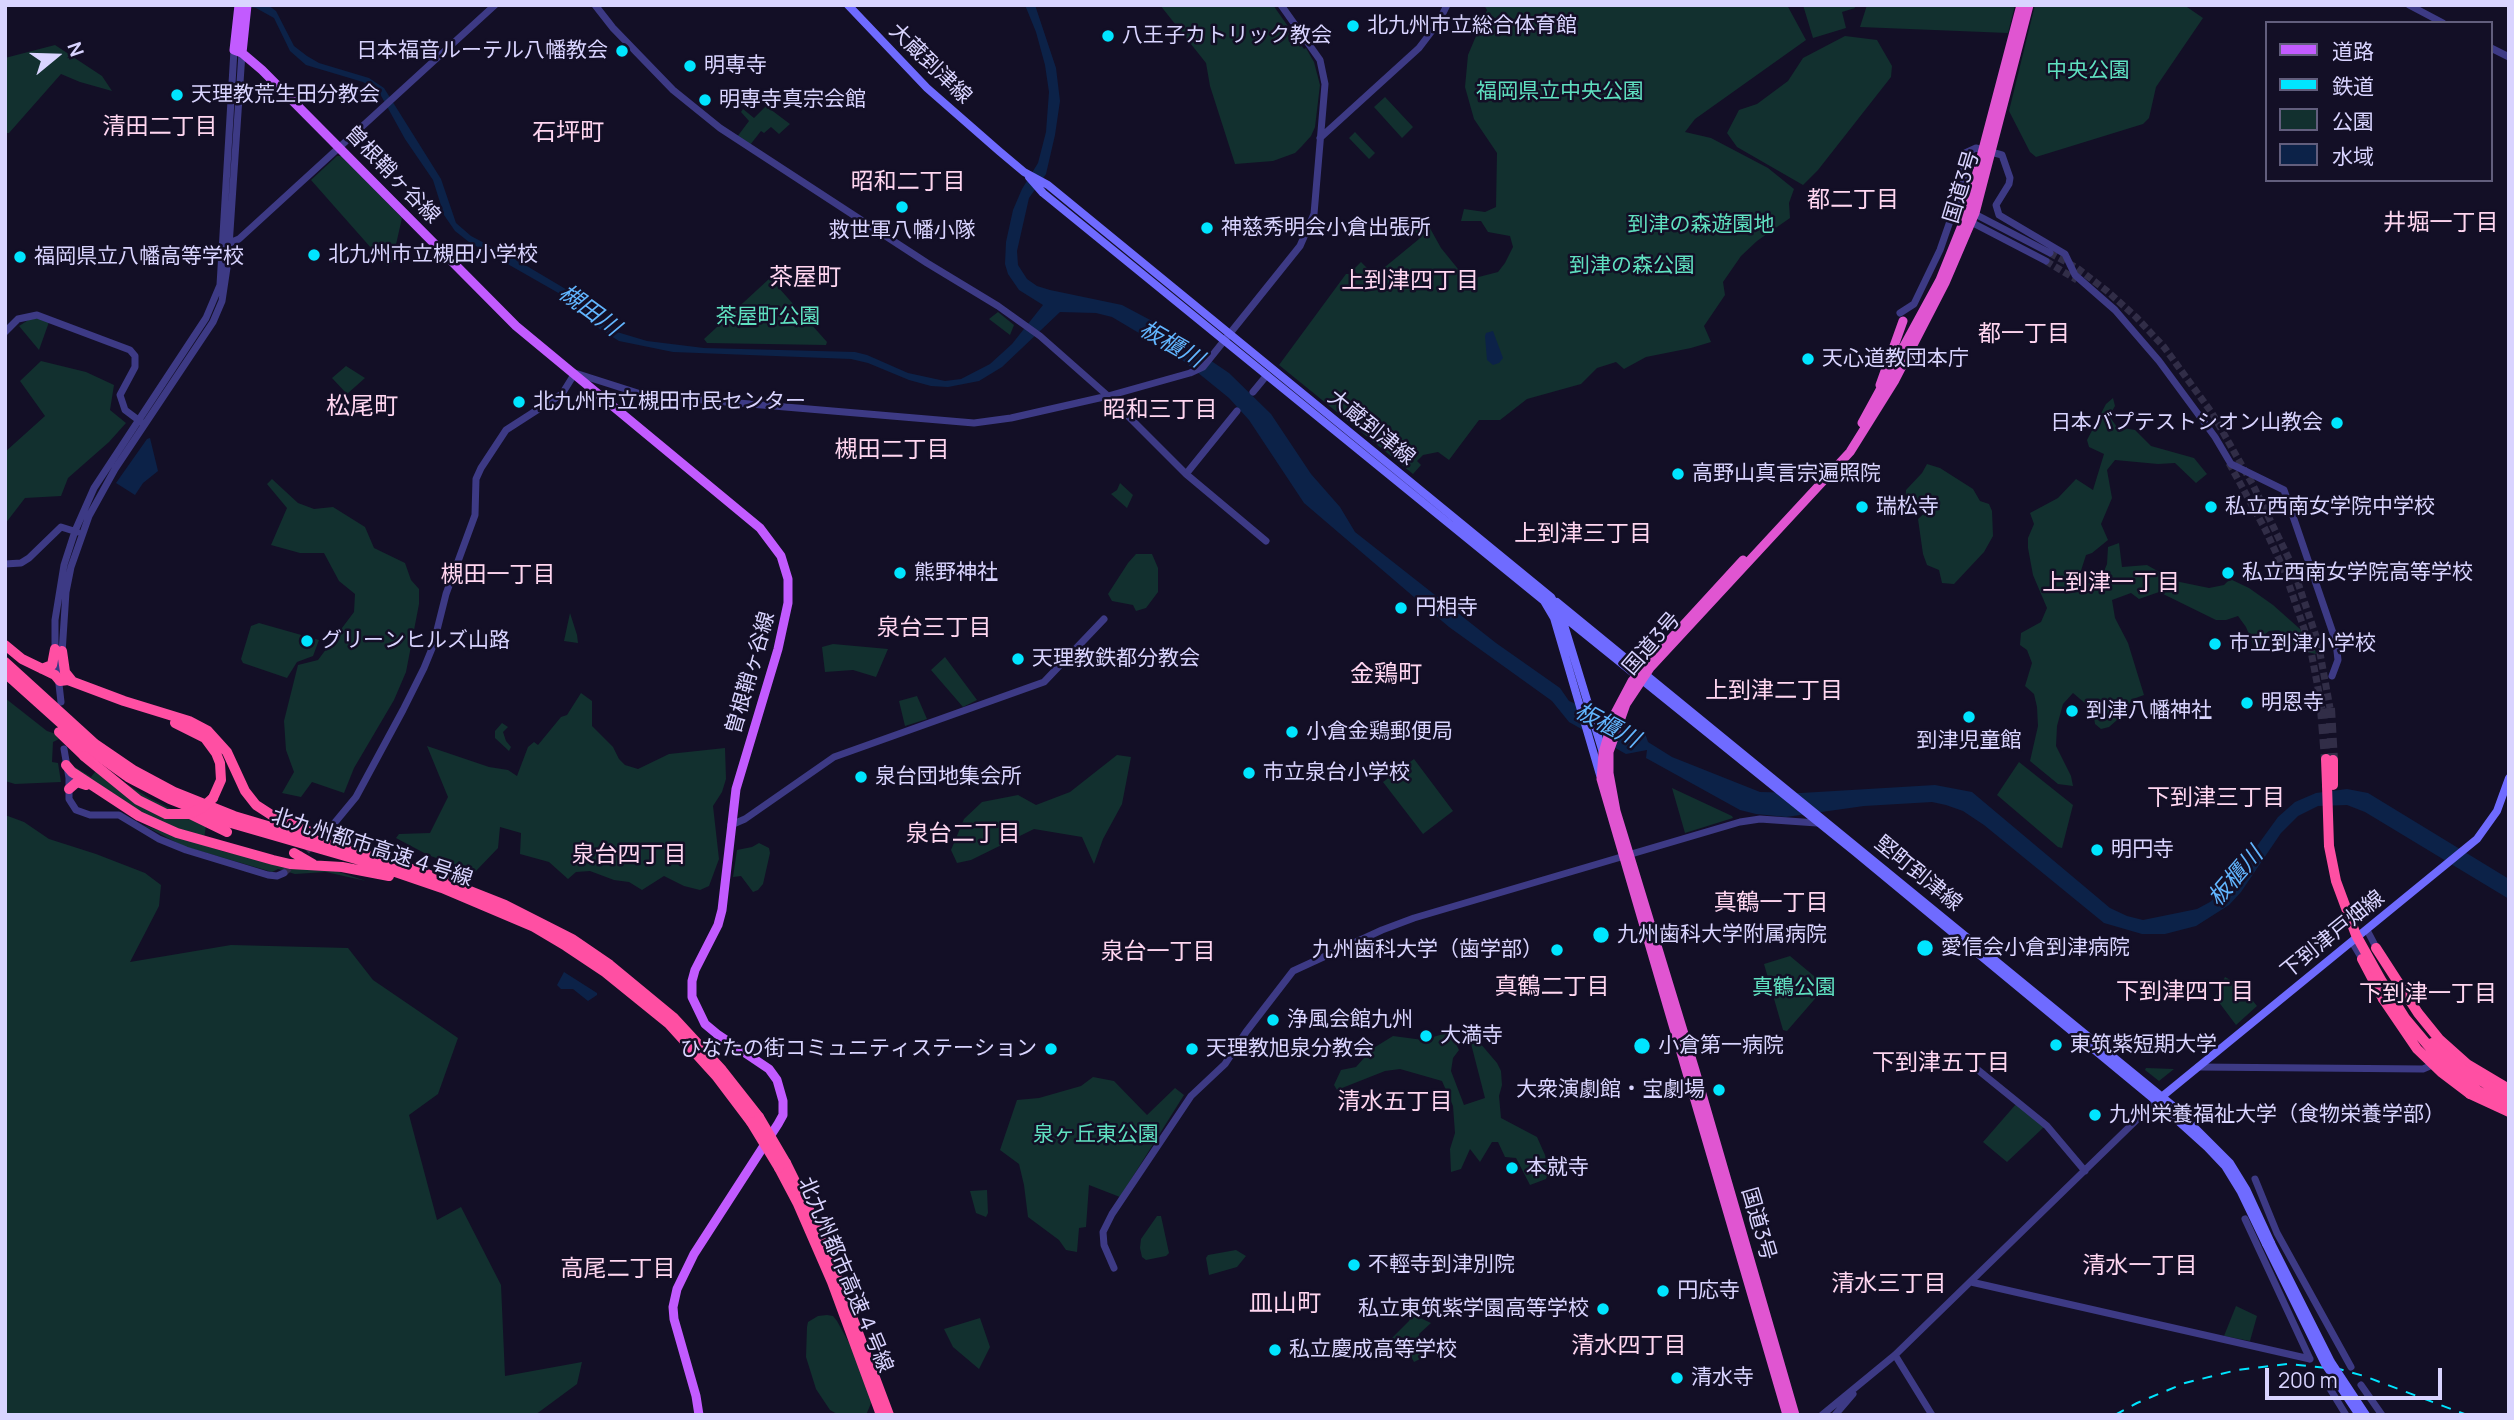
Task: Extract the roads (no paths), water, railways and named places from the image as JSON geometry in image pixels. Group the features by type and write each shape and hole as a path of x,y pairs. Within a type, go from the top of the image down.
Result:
{"highway":[{"name":"国道3号","path":"1641,675 1850,452 1895,380 1945,283 1970,216 2021,5"},
{"name":"国道3号","path":"1987,149 2029,5"},
{"name":"国道3号","path":"1787,1415 1605,776 1606,748 1616,722 1620,700 1841,453 1861,425 1940,280 1970,216"},
{"path":"1879,393 1880,382 1902,317"},
{"path":"5,645 22,659 55,675 60,681 74,682 188,721 215,737 227,752 245,791 264,811 295,826 419,871"},
{"path":"42,669 52,665 58,650"},
{"path":"58,650 65,671 74,682"},
{"name":"北九州都市高速４号線","path":"5,662 95,744 133,770 163,786 234,816 419,871 505,905 561,933 610,965 722,1070 755,1119 783,1166 832,1282 881,1415"},
{"name":"北九州都市高速４号線","path":"5,673 71,734 110,765 150,789 193,809 262,833 366,862 493,909 566,946 644,997"},
{"path":"5,680 84,756 138,800 166,814 190,814 203,807 219,787 221,771 216,753 211,744 194,731 143,707"},
{"path":"2330,760 2329,846 2336,881 2351,925 2405,1018 2442,1062 2478,1091 2509,1107"},
{"path":"66,765 72,772 150,823 177,833 273,860 352,868 387,875 493,909"},
{"path":"110,765 147,791 227,832"},
{"path":"69,789 79,782 108,796"},
{"path":"2330,785 2337,863 2353,915 2371,951 2410,1015 2434,1045 2465,1072 2509,1093"},
{"path":"294,853 317,865"},
{"name":"国道3号","path":"1627,857 1795,1415"},
{"path":"2376,948 2426,1024 2452,1053 2509,1093"},
{"path":"2362,958 2383,999 2407,1036 2441,1072 2470,1094 2509,1107"},
{"path":"783,1166 821,1234 889,1415"}],"main road":[{"name":"大蔵到津線","path":"848,5 950,110 1547,599 1605,776"},
{"path":"238,51 243,6"},
{"name":"曽根鞘ヶ谷線","path":"238,51 262,70 340,147 516,326 743,512 760,528 781,556 788,579 788,603 778,649 736,789 722,910 718,925 695,970 692,997 705,1024 769,1069 780,1090 783,1115 694,1254 677,1289 673,1307 674,1319 699,1415"},
{"name":"大蔵到津線","path":"1226,338 1266,375 1547,599"},
{"name":"堅町到津線","path":"1547,599 1776,789 2159,1099 2225,1167 2269,1243 2331,1362 2366,1415"},
{"name":"堅町到津線","path":"1547,599 1561,615 1789,790 1816,819"},
{"name":"大蔵到津線","path":"1561,615 1588,706 1591,733 1606,748"},
{"name":"下到津戸畑線","path":"2159,1099 2466,849 2485,831 2505,801 2509,778"},
{"name":"堅町到津線","path":"2269,1243 2325,1364 2359,1415"}],"street":[{"path":"226,244 239,239 495,5"},
{"path":"595,5 657,75 720,128 1040,336 1108,396 1186,474 1266,541"},
{"path":"332,826 356,797 404,710 428,657 446,594 475,515 475,479 506,430 562,394 575,373 644,396 966,423 1011,418 1108,396 1203,367 1300,246 1314,214 1325,84 1320,60 1281,5"},
{"path":"1320,139 1419,48 1438,23 1447,5"},
{"path":"2409,5 2439,21"},
{"path":"2493,49 2509,57"},
{"path":"61,702 58,592 64,565 94,488 142,423 211,309 220,285 226,244 238,51"},
{"path":"1902,317 1916,301 1940,250 1965,178 1963,154 1971,149 1987,149 2002,155 2011,178 1996,205 1999,215 2066,254 2076,275 2115,310 2159,361 2215,437 2231,464 2284,490 2336,642 2338,660 2332,676"},
{"path":"1970,216 2050,253"},
{"path":"1970,216 2046,261"},
{"path":"5,332 18,319 37,315 130,350 135,356 135,367 120,396 125,410 142,423"},
{"path":"1253,392 1266,375"},
{"path":"1186,474 1237,411"},
{"path":"5,564 13,565 29,558 61,527 78,533"},
{"path":"731,825 745,819 834,757 1044,682 1104,619"},
{"path":"64,749 71,804 80,813 119,815 159,839 187,850 268,875 277,876 284,873"},
{"path":"1114,1268 1104,1245 1103,1232 1112,1214 1191,1096 1226,1064 1245,1032 1293,971 1414,918 1753,819 1816,819"},
{"path":"2367,930 2412,1011 2450,1056 2488,1083 2509,1093"},
{"path":"2352,942 2401,1020 2437,1063 2509,1107"},
{"path":"2198,1067 2423,1069 2450,1056"},
{"path":"1978,1070 2047,1126 2085,1171"},
{"path":"1822,1415 1895,1355 2159,1099"},
{"path":"2255,1179 2277,1233 2351,1367"},
{"path":"1970,1282 2310,1359 2245,1219"},
{"path":"1895,1355 1932,1415"},
{"path":"2323,1379 2346,1415"},
{"path":"1829,1415 1837,1412 1863,1383"},
{"path":"2361,1385 2382,1415"}],"water":[{"path":"238,5 268,5 276,11 294,46 307,56 319,63 369,78 384,88 441,179 456,223 471,236 574,294 599,321 617,332 647,341 704,348 855,352 908,373 945,381 961,379 990,364 1012,344 1043,305 1019,290 1005,264 1006,242 1013,210 1038,163 1046,132 1049,92 1045,65 1025,5 1035,5 1056,68 1060,101 1046,174 1029,198 1017,251 1018,265 1027,279 1050,290 1122,305 1154,322 1229,373 1271,414 1311,474 1340,507 1355,532 1496,643 1560,688 1569,701 1645,733 1648,742 1672,757 1760,792 1801,793 1935,785 1972,792 2110,908 2143,920 2197,909 2210,902 2228,886 2278,817 2295,802 2316,793 2347,789 2368,793 2509,879 2509,899 2365,812 2347,805 2318,806 2298,816 2281,833 2241,892 2229,905 2196,926 2165,934 2142,934 2104,923 1984,825 1963,811 1946,805 1932,802 1864,806 1786,817 1740,810 1646,758 1647,750 1626,754 1569,722 1552,701 1449,627 1304,503 1249,420 1229,398 1176,355 1112,317 1096,313 1060,312 1002,367 979,381 948,387 909,380 851,359 673,352 619,341 592,324 569,299 469,242 455,231 444,215 433,180 405,139 379,92 363,82 306,65 290,51 274,18 256,8"},
{"path":"1493,331 1503,358 1493,365 1487,360 1485,336"},
{"path":"150,438 158,471 143,483 135,495 116,483"},
{"path":"564,972 597,995 588,1001 573,989 561,989 557,985"}],"tunnel":[{"path":"2050,253 2077,268 2136,317 2164,347 2212,413 2253,485 2292,565 2318,642 2330,708"},
{"path":"2046,261 2077,280"},
{"path":"2229,463 2284,570 2310,646 2322,709"},
{"path":"2330,708 2333,760"},
{"path":"2322,709 2326,759"},
{"path":"284,873 332,826"}],"railway":[{"path":"2115,1415 2185,1383 2237,1370 2287,1364 2339,1369 2364,1376 2467,1415"}],"place":[{"name":"北九州市立総合体育館","path":"1353,26"},
{"name":"八王子カトリック教会","path":"1108,36"},
{"name":"日本福音ルーテル八幡教会","path":"622,51"},
{"name":"明専寺","path":"690,66"},
{"name":"天理教荒生田分教会","path":"177,95"},
{"name":"明専寺真宗会館","path":"705,100"},
{"name":"救世軍八幡小隊","path":"902,207"},
{"name":"神慈秀明会小倉出張所","path":"1207,228"},
{"name":"北九州市立槻田小学校","path":"314,255"},
{"name":"福岡県立八幡高等学校","path":"20,257"},
{"name":"天心道教団本庁","path":"1808,359"},
{"name":"北九州市立槻田市民センター","path":"519,402"},
{"name":"日本バプテストシオン山教会","path":"2337,423"},
{"name":"高野山真言宗遍照院","path":"1678,474"},
{"name":"瑞松寺","path":"1862,507"},
{"name":"私立西南女学院中学校","path":"2211,507"},
{"name":"熊野神社","path":"900,573"},
{"name":"私立西南女学院高等学校","path":"2228,573"},
{"name":"円相寺","path":"1401,608"},
{"name":"グリーンヒルズ山路","path":"307,641"},
{"name":"市立到津小学校","path":"2215,644"},
{"name":"天理教鉄都分教会","path":"1018,659"},
{"name":"明恩寺","path":"2247,703"},
{"name":"到津八幡神社","path":"2072,711"},
{"name":"到津児童館","path":"1969,717"},
{"name":"小倉金鶏郵便局","path":"1292,732"},
{"name":"市立泉台小学校","path":"1249,773"},
{"name":"泉台団地集会所","path":"861,777"},
{"name":"明円寺","path":"2097,850"},
{"name":"九州歯科大学附属病院","path":"1601,935"},
{"name":"愛信会小倉到津病院","path":"1925,948"},
{"name":"九州歯科大学（歯学部）","path":"1557,950"},
{"name":"浄風会館九州","path":"1273,1020"},
{"name":"大満寺","path":"1426,1036"},
{"name":"東筑紫短期大学","path":"2056,1045"},
{"name":"小倉第一病院","path":"1642,1046"},
{"name":"ひなたの街コミュニティステーション","path":"1051,1049"},
{"name":"天理教旭泉分教会","path":"1192,1049"},
{"name":"大衆演劇館・宝劇場","path":"1719,1090"},
{"name":"九州栄養福祉大学（食物栄養学部）","path":"2095,1115"},
{"name":"本就寺","path":"1512,1168"},
{"name":"不輕寺到津別院","path":"1354,1265"},
{"name":"円応寺","path":"1663,1291"},
{"name":"私立東筑紫学園高等学校","path":"1603,1309"},
{"name":"私立慶成高等学校","path":"1275,1350"},
{"name":"清水寺","path":"1677,1378"}],"district":[{"name":"清田二丁目","path":"160,128"},
{"name":"石坪町","path":"568,133"},
{"name":"昭和二丁目","path":"908,183"},
{"name":"都二丁目","path":"1853,201"},
{"name":"井堀一丁目","path":"2441,224"},
{"name":"茶屋町","path":"805,278"},
{"name":"上到津四丁目","path":"1410,282"},
{"name":"都一丁目","path":"2024,335"},
{"name":"松尾町","path":"362,407"},
{"name":"昭和三丁目","path":"1160,411"},
{"name":"槻田二丁目","path":"892,451"},
{"name":"上到津三丁目","path":"1583,535"},
{"name":"槻田一丁目","path":"498,576"},
{"name":"上到津一丁目","path":"2111,584"},
{"name":"泉台三丁目","path":"934,629"},
{"name":"金鶏町","path":"1386,675"},
{"name":"上到津二丁目","path":"1774,692"},
{"name":"下到津三丁目","path":"2216,799"},
{"name":"泉台二丁目","path":"963,835"},
{"name":"泉台四丁目","path":"629,856"},
{"name":"真鶴一丁目","path":"1771,904"},
{"name":"泉台一丁目","path":"1158,953"},
{"name":"真鶴二丁目","path":"1552,988"},
{"name":"下到津四丁目","path":"2185,993"},
{"name":"下到津一丁目","path":"2428,995"},
{"name":"下到津五丁目","path":"1941,1064"},
{"name":"清水五丁目","path":"1395,1103"},
{"name":"清水一丁目","path":"2140,1267"},
{"name":"高尾二丁目","path":"618,1270"},
{"name":"清水三丁目","path":"1889,1285"},
{"name":"皿山町","path":"1285,1304"},
{"name":"清水四丁目","path":"1629,1347"}],"park label":[{"name":"中央公園","path":"2088,71"},
{"name":"福岡県立中央公園","path":"1560,92"},
{"name":"到津の森遊園地","path":"1701,225"},
{"name":"到津の森公園","path":"1632,266"},
{"name":"茶屋町公園","path":"768,317"},
{"name":"真鶴公園","path":"1794,988"},
{"name":"泉ヶ丘東公園","path":"1096,1135"}],"water label":[{"name":"槻田川","path":"589,311"},
{"name":"板櫃川","path":"1171,345"},
{"name":"板櫃川","path":"1607,726"},
{"name":"板櫃川","path":"2236,877"}]}
